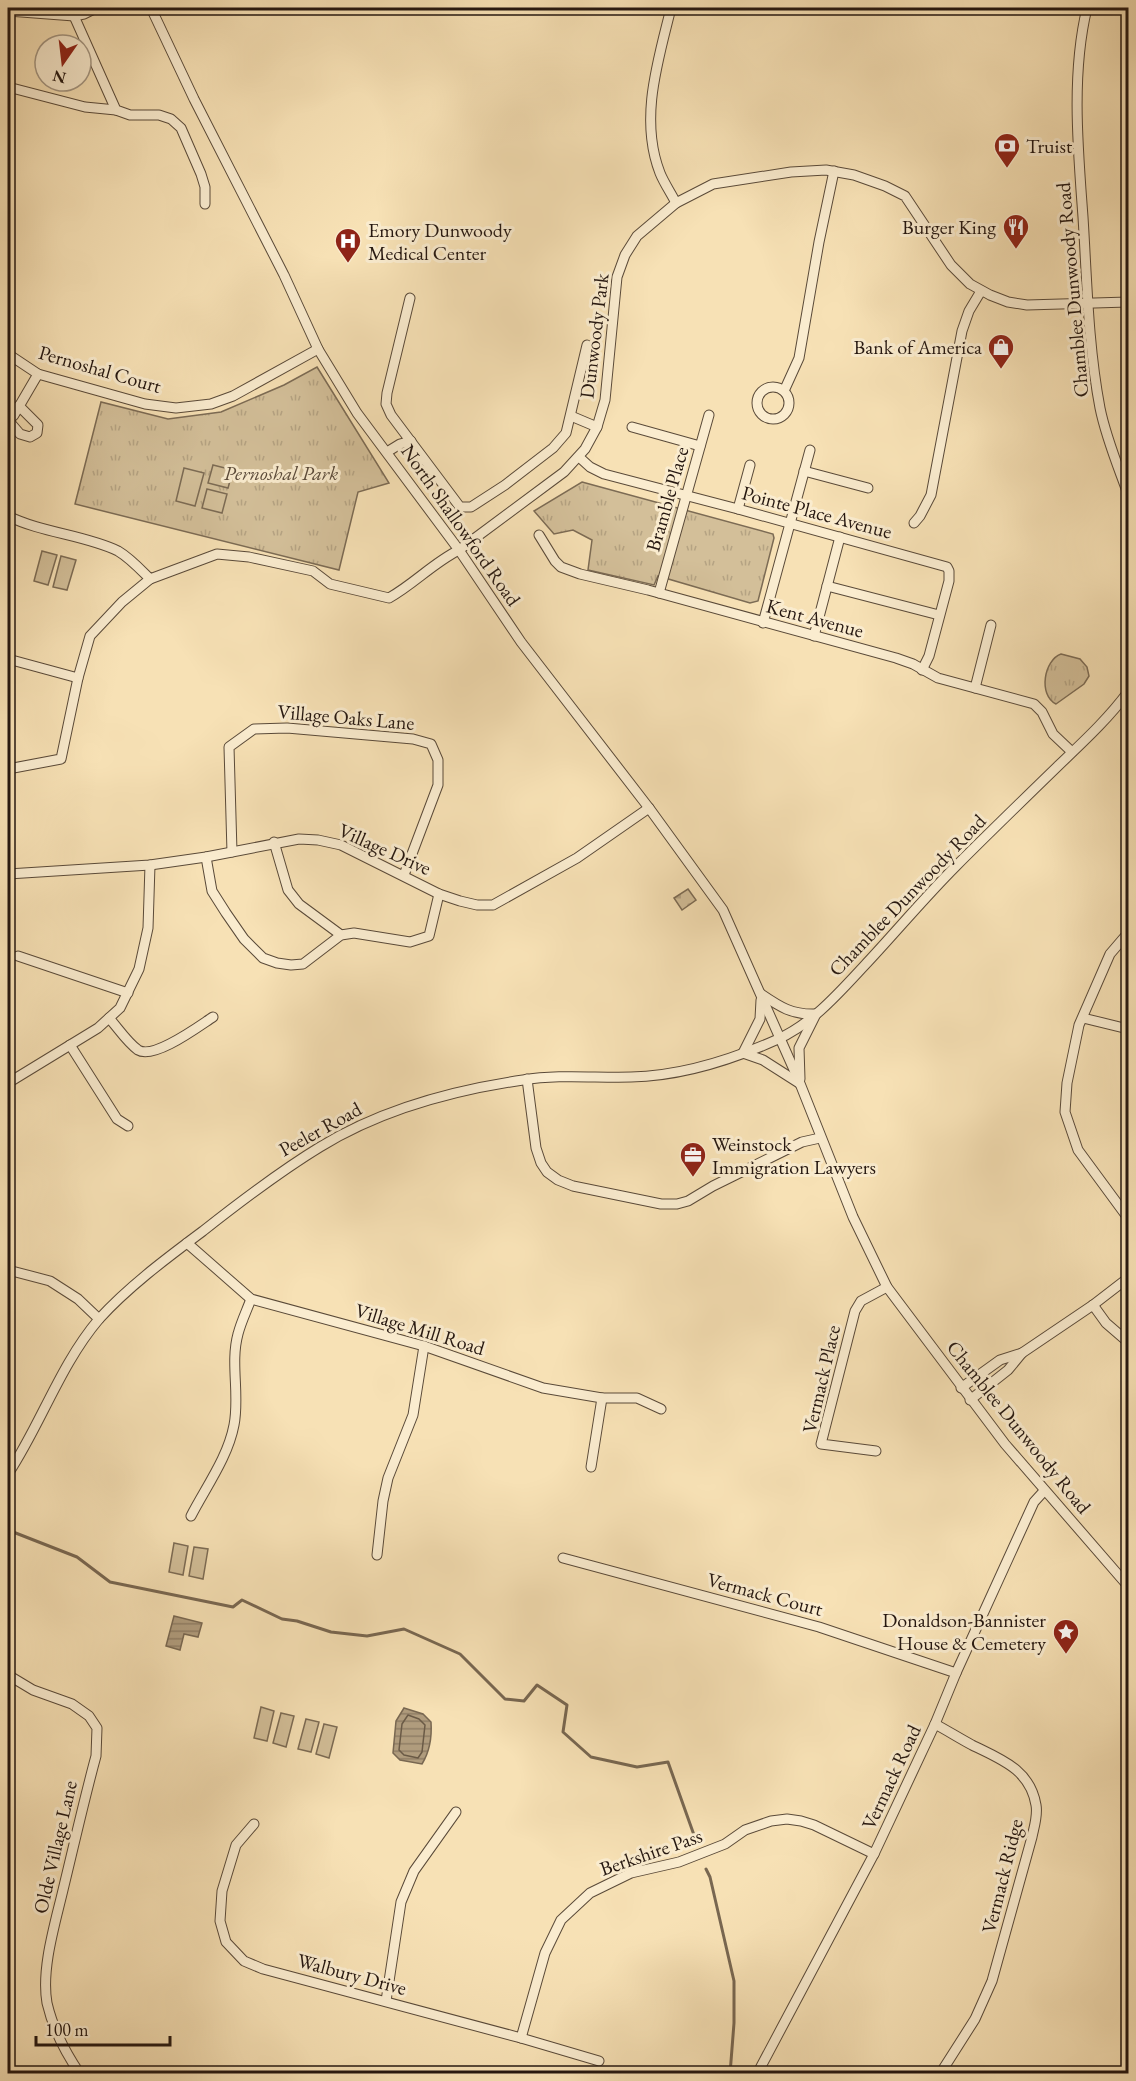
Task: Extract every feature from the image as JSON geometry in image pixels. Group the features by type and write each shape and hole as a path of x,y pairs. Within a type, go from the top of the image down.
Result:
{"street":[{"path":"8,11 74,16 96,8"},
{"name":"North Shallowford Road","path":"151,8 194,99 284,275 318,349 357,413 459,550 521,642 649,808 723,910 780,1038"},
{"path":"671,8 655,73 650,132 660,173 676,202"},
{"name":"Chamblee Dunwoody Road","path":"1087,8 1080,36 1078,87 1079,164 1089,302 1101,409 1128,494"},
{"path":"74,16 116,110"},
{"path":"8,87 85,107 107,111 116,110 130,115 159,115 171,119 181,128 201,174 205,187 205,204"},
{"path":"784,391 799,358 834,171"},
{"name":"Dunwoody Park","path":"150,579 217,554 249,556 313,571 330,584 389,598 405,589 564,472 579,457 597,427 605,400 617,277 625,255 637,236 676,202 713,184 791,172 834,171 854,175 905,196 951,265 981,291 1017,304 1128,302"},
{"path":"914,523 931,495 964,325 981,291"},
{"name":"Dunwoody Park","path":"410,298 388,383 386,404 460,507 471,507 505,485 553,448 566,434 587,345"},
{"name":"Pernoshal Court","path":"8,354 38,374 146,404 176,408 211,404 232,396 318,349"},
{"path":"19,406 38,425 37,433 30,437 20,434 8,420 14,415 19,406 38,374"},
{"name":"Bramble Place","path":"659,593 709,415"},
{"name":"Dunwoody Park","path":"571,416 597,427"},
{"path":"632,427 700,446"},
{"path":"387,452 400,444 411,441"},
{"path":"763,623 810,450"},
{"name":"Pointe Place Avenue","path":"579,457 590,467 604,474 947,567 949,581 929,656 922,670"},
{"path":"738,509 750,465"},
{"path":"804,471 868,488"},
{"path":"8,516 52,533 85,540 118,551 150,579 122,602 90,636 78,678 61,759 8,769"},
{"name":"Kent Avenue","path":"539,535 561,567 580,574 659,593 896,658 938,678 1034,704 1042,712 1053,734 1072,752"},
{"path":"814,636 840,537"},
{"path":"827,586 939,615"},
{"path":"975,688 991,625"},
{"path":"8,659 78,678"},
{"name":"Chamblee Dunwoody Road","path":"780,1038 816,1014 888,941 954,867 1110,714 1128,692"},
{"name":"Village Oaks Lane","path":"232,852 229,747 254,729 286,728 413,739 431,744 438,760 438,785 405,875"},
{"name":"Village Drive","path":"8,874 150,865 206,857 299,838 341,845 439,894 460,902 494,905 577,858 649,808"},
{"path":"274,842 288,890 299,904 341,936"},
{"path":"206,857 213,891 244,939 263,958 291,965 303,964 341,936 354,933 411,942 429,936 439,894"},
{"path":"8,1083 98,1028 120,1008 139,969 148,928 150,865"},
{"path":"1128,933 1110,954 1079,1025 1072,1048 1066,1083 1065,1112 1078,1150 1128,1218"},
{"path":"18,956 128,993"},
{"path":"761,994 777,1006 790,1011 816,1014 799,1048 800,1084"},
{"path":"761,994 760,1019 743,1053 763,1060 800,1084"},
{"path":"109,1018 139,1051 149,1053 176,1041 213,1017"},
{"path":"1083,1018 1128,1029"},
{"path":"527,1079 536,1148 547,1172 558,1180 573,1186 661,1204 677,1204 688,1201 713,1186 802,1142 820,1138 780,1038"},
{"name":"Peeler Road","path":"8,1474 68,1364 99,1319 187,1243 274,1176 342,1134 391,1113 459,1092 527,1079 661,1075 691,1069 743,1053 780,1038"},
{"path":"70,1045 117,1119 128,1126"},
{"name":"Chamblee Dunwoody Road","path":"820,1138 853,1216 887,1287 970,1400 1044,1491 1128,1586"},
{"name":"Village Mill Road","path":"187,1243 251,1299 424,1346 543,1388 602,1398 637,1398 661,1409"},
{"path":"8,1270 50,1281 78,1299 99,1319"},
{"path":"962,1388 1000,1360 1022,1353 1093,1305 1128,1278"},
{"name":"Vermack Place","path":"876,1451 821,1444 855,1311 861,1301 887,1287"},
{"path":"191,1516 228,1447 237,1406 238,1334 251,1299"},
{"path":"1093,1305 1106,1323 1128,1342"},
{"path":"377,1555 388,1478 413,1415 424,1346"},
{"path":"970,1400 1008,1370 1022,1353"},
{"path":"591,1467 602,1398"},
{"name":"Vermack Road","path":"757,2073 874,1854 1034,1502 1044,1491"},
{"name":"Vermack Court","path":"563,1558 819,1627 956,1673"},
{"name":"Olde Village Lane","path":"8,1675 33,1690 72,1704 89,1716 98,1728 96,1756 52,1936 46,1980 47,2002 55,2030 68,2057 80,2073"},
{"name":"Vermack Ridge","path":"935,1724 1004,1760 1019,1772 1036,1805 1032,1838 992,1981 975,2019 940,2073"},
{"path":"386,2001 401,1902 414,1871 456,1812"},
{"name":"Berkshire Pass","path":"521,2038 545,1953 561,1920 590,1893 631,1873 679,1862 725,1844 745,1830 771,1821 787,1819 814,1825 874,1854"},
{"name":"Walbury Drive","path":"254,1824 236,1845 222,1891 219,1921 226,1942 244,1961 263,1969 599,2061"}],"green space":[{"name":"Pernoshal Park","path":"317,367 389,483 358,492 339,570 75,504 101,402 168,419 221,412 284,385"},
{"path":"213,465 233,470 228,488 208,483"},
{"path":"184,468 204,473 195,506 176,501"},
{"path":"582,482 773,534 774,538 758,601 750,603 658,576 654,585 588,570 592,540 573,530 554,534 534,511"},
{"path":"207,489 227,494 222,513 202,508"},
{"path":"42,551 57,555 48,585 34,581"},
{"path":"61,556 76,560 67,590 53,587"},
{"path":"1061,654 1080,659 1087,667 1089,676 1084,684 1056,704 1050,700 1047,693 1045,678 1051,663"},
{"path":"688,889 696,900 682,910 674,898"},
{"path":"174,1543 188,1546 183,1575 169,1572"},
{"path":"194,1547 208,1549 203,1579 189,1576"},
{"path":"261,1707 274,1711 267,1741 254,1738"},
{"path":"281,1713 294,1716 286,1747 273,1743"},
{"path":"306,1719 319,1722 311,1752 298,1749"},
{"path":"324,1724 337,1727 329,1758 316,1754"}],"water":[{"path":"174,1616 202,1623 198,1637 184,1634 180,1650 166,1646"},
{"path":"404,1708 423,1714 431,1722 430,1744 422,1764 400,1760 393,1753 396,1721"}],"waterway":[{"path":"8,1530 77,1557 110,1582 233,1607 242,1600 282,1619 297,1621 331,1632 367,1636 404,1629 460,1654 505,1699 524,1701 537,1685 567,1705 563,1732 591,1757 637,1767 668,1762 694,1835"},
{"path":"706,1869 710,1877 734,1981 734,2023 730,2074"}],"place":[{"name":"Truist","path":"1007,169"},
{"name":"Burger King","path":"1016,250"},
{"name":"Emory Dunwoody Medical Center","path":"348,264"},
{"name":"Bank of America","path":"1001,370"},
{"name":"Weinstock Immigration Lawyers","path":"693,1178"},
{"name":"Donaldson-Bannister House & Cemetery","path":"1066,1655"}]}
